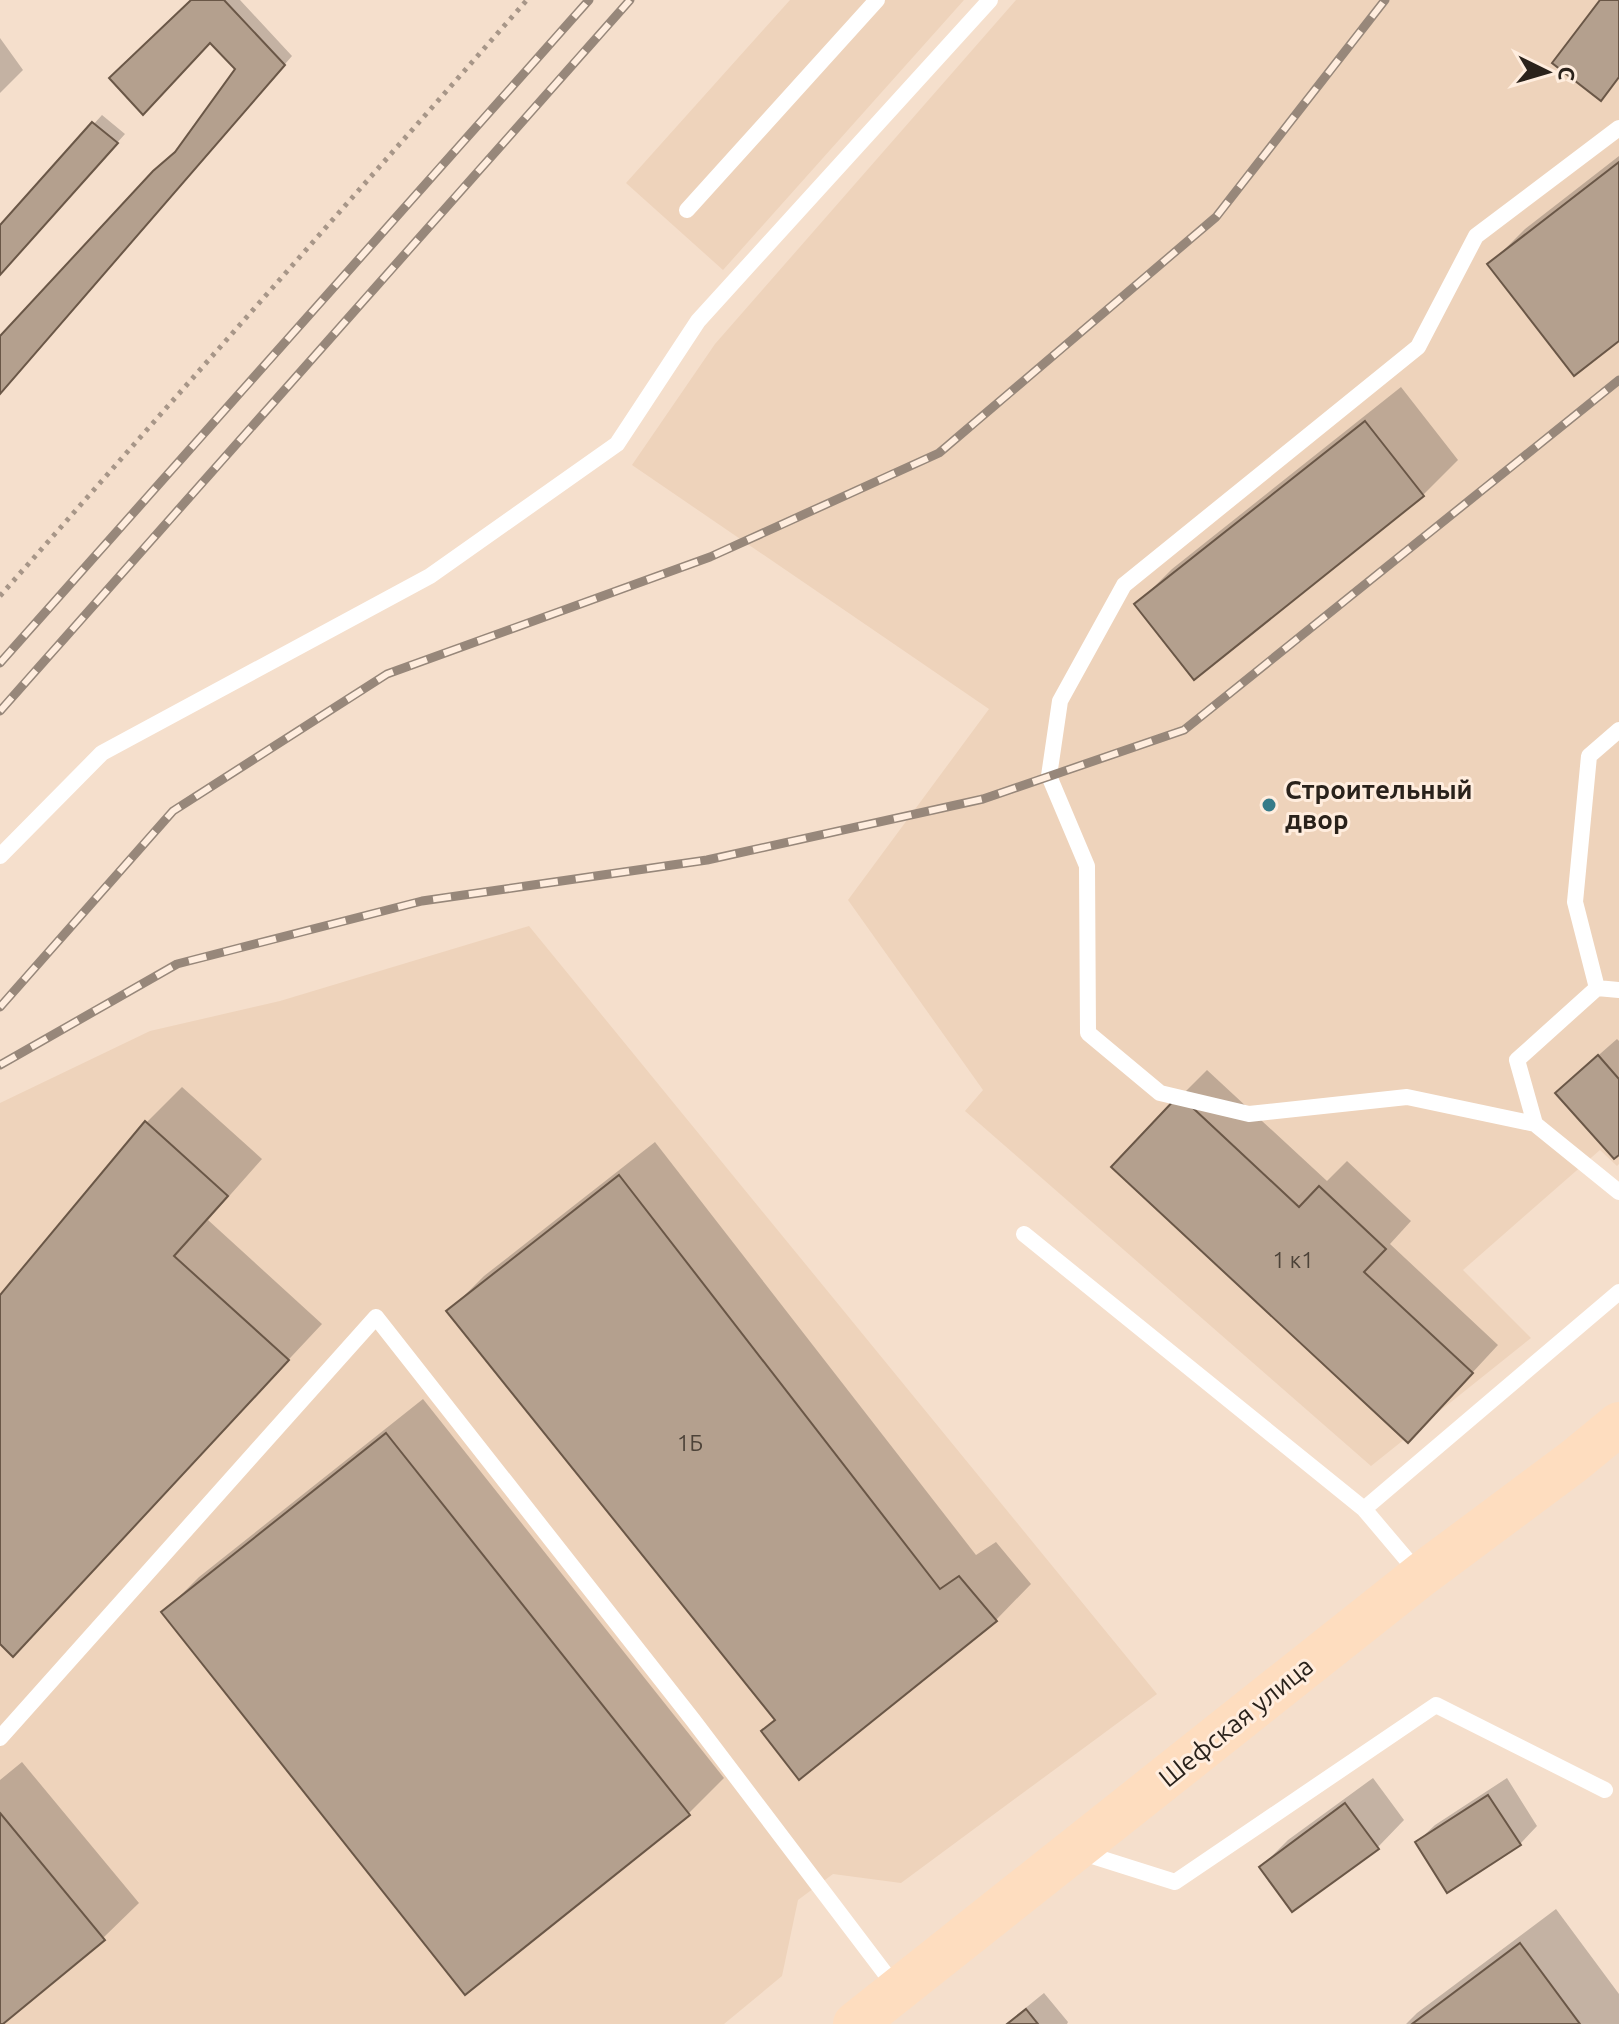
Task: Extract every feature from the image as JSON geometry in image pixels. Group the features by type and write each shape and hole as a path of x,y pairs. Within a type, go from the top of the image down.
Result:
{"main road":[{"name":"Шефская улица","path":"855,2024 1421,1575 1619,1424"}],"lane":[{"path":"687,210 877,0"},
{"path":"0,856 102,753 430,576 617,444 698,321 990,0"},
{"path":"1619,128 1476,236 1418,347 1124,585 1060,701 1049,776 1087,866 1088,1033 1160,1093 1249,1114 1407,1097 1535,1124 1619,1192"},
{"path":"1597,988 1575,902 1589,756 1619,730"},
{"path":"1535,1124 1517,1060 1597,988 1619,990"},
{"path":"1024,1234 1364,1509 1421,1575"},
{"path":"1364,1509 1619,1292"},
{"path":"0,1738 376,1317 693,1720 898,1990"},
{"path":"1075,1850 1175,1882 1436,1705 1605,1790"}],"path":[{"path":"0,596 527,0"}],"shaded area":[{"path":"790,0 964,0 723,270 626,183"},
{"name":"Строительный двор","path":"1016,0 1619,0 1619,1164 1617,1166 1600,1150 1463,1270 1531,1338 1371,1466 965,1111 983,1090 848,900 989,709 632,465 715,344"},
{"path":"529,926 1157,1694 901,1883 833,1874 798,1900 782,1976 724,2024 0,2024 0,1103 150,1031 280,1001"}],"building":[{"path":"191,0 224,0 285,65 0,394 0,336 153,171 175,152 235,69 210,43 143,115 109,78"},
{"path":"1600,0 1619,0 1619,77 1601,101 1552,63"},
{"path":"92,122 118,143 0,275 0,225"},
{"path":"1619,162 1619,341 1574,376 1487,264"},
{"path":"1365,421 1424,496 1194,680 1134,604"},
{"path":"1598,1055 1619,1079 1619,1155 1614,1159 1555,1093"},
{"path":"1179,1095 1299,1207 1319,1186 1386,1249 1364,1272 1473,1373 1408,1443 1111,1167"},
{"path":"145,1121 228,1196 174,1256 289,1360 13,1657 0,1644 0,1295"},
{"path":"619,1175 940,1589 959,1576 997,1621 799,1780 761,1731 775,1720 446,1311"},
{"path":"386,1433 690,1815 465,1995 161,1612"},
{"path":"1488,1795 1521,1845 1447,1893 1415,1842"},
{"path":"1345,1803 1379,1849 1292,1912 1259,1867"},
{"path":"0,1813 105,1940 3,2024 0,2024"},
{"path":"1520,1943 1580,2024 1412,2024"},
{"path":"1026,2009 1038,2024 1007,2024"}],"railway":[{"path":"0,663 589,0"},
{"path":"0,711 630,0"},
{"path":"0,1007 173,811 387,674 710,557 939,453 1216,217 1385,0"},
{"path":"0,1065 177,964 422,901 707,860 983,799 1184,730 1619,380"}],"place":[{"name":"Строительный двор","path":"1269,805"}]}
